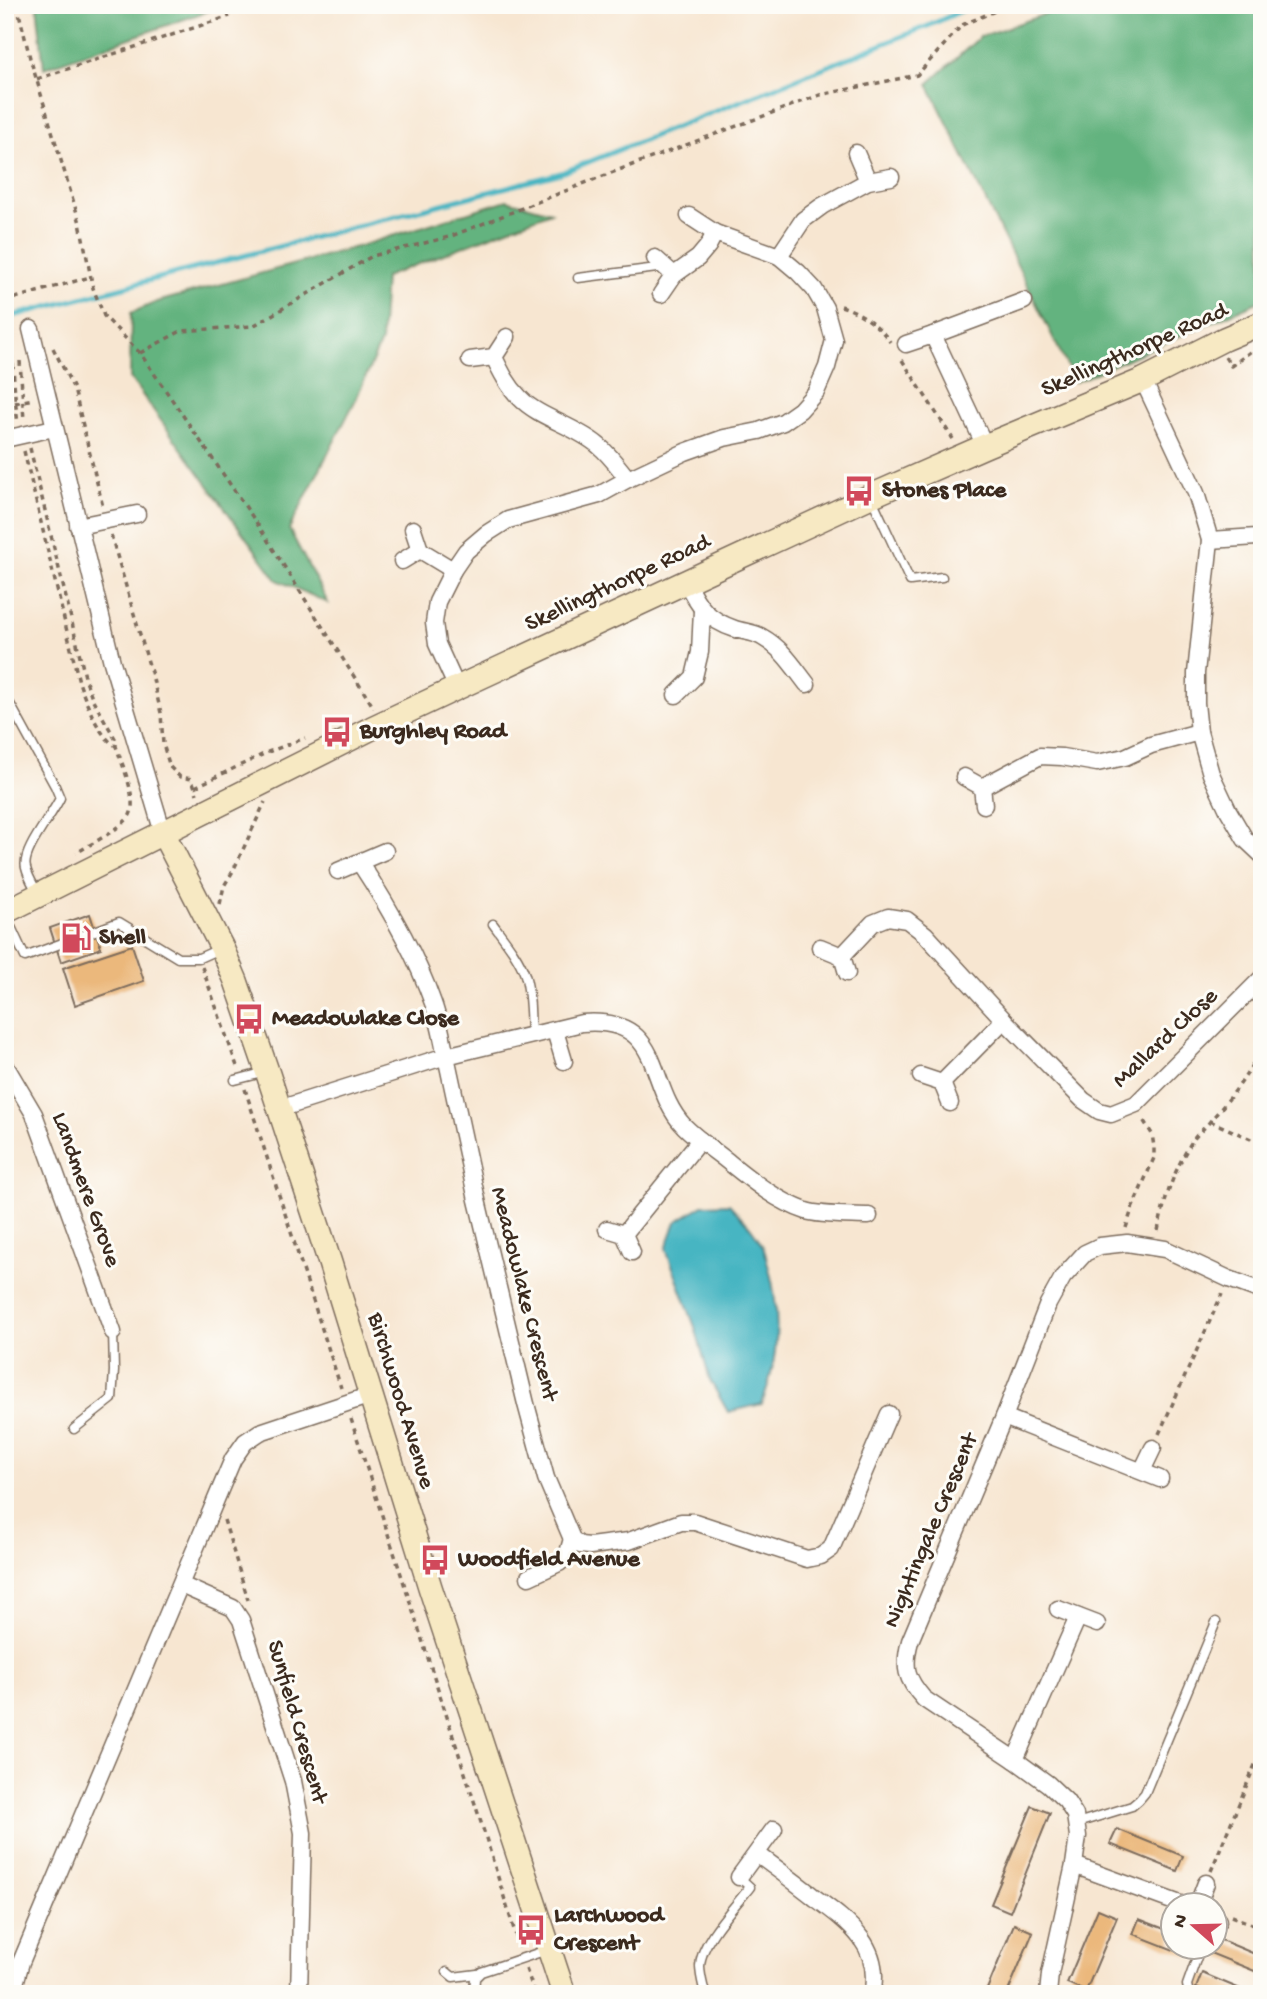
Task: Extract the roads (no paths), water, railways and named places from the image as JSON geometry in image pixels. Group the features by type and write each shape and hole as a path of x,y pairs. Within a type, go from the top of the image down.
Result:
{"main road":[{"name":"Skellingthorpe Road","path":"5,913 457,688 871,496 1143,380 1262,323"},
{"name":"Birchwood Avenue","path":"163,833 236,981 371,1395 430,1587 564,1994"}],"street":[{"path":"856,153 867,181"},
{"path":"779,256 803,220 822,206 867,181 891,177"},
{"path":"457,688 437,644 434,623 437,602 466,551 486,534 508,520 599,495 685,452 783,422 800,410 816,392 827,367 834,340 825,308 814,289 779,256 715,233 689,216"},
{"path":"661,295 664,267 698,258 715,233"},
{"path":"900,350 1024,300"},
{"path":"31,329 111,662 163,833"},
{"path":"933,335 985,446"},
{"path":"470,360 494,357 507,337"},
{"path":"494,357 505,382 522,401 572,427 600,446 628,479"},
{"path":"1143,380 1196,493 1210,540 1196,673 1199,732 1211,774 1228,810 1245,839 1262,855"},
{"path":"18,436 54,428"},
{"path":"78,526 138,514"},
{"path":"413,529 420,550 453,570"},
{"path":"1210,540 1262,536"},
{"path":"402,561 420,550"},
{"path":"686,582 702,610 715,621 759,635 780,649 807,684"},
{"path":"676,695 694,677 700,652 702,610"},
{"path":"982,788 1040,756 1097,763 1125,757 1151,745 1199,732"},
{"path":"964,777 982,788"},
{"path":"982,788 984,805"},
{"path":"338,871 385,851"},
{"name":"Meadowlake Crescent","path":"360,863 389,907 411,949 434,1005 526,1404 546,1478 572,1539"},
{"name":"Mallard Close","path":"842,956 873,923 888,917 907,920 925,934 1083,1100 1099,1111 1111,1114 1136,1104 1262,978"},
{"path":"820,947 842,956 847,973"},
{"path":"942,1083 1004,1020"},
{"path":"279,1109 446,1056 582,1023 616,1025 631,1033 646,1048 671,1107 683,1125 772,1196 808,1212 869,1216"},
{"path":"555,1031 564,1061"},
{"name":"Landmere Grove","path":"5,1068 34,1114 113,1332"},
{"path":"922,1076 942,1083 950,1103"},
{"path":"624,1234 700,1140"},
{"path":"607,1228 624,1234 632,1252"},
{"name":"Nightingale Crescent","path":"1077,1823 1066,1801 1048,1784 924,1699 913,1687 909,1677 905,1659 910,1641 1004,1417 1048,1304 1063,1277 1085,1253 1100,1246 1127,1243 1165,1249 1229,1279 1262,1291"},
{"path":"12,1994 21,1962 233,1459 245,1442 260,1432 371,1395"},
{"path":"529,1577 559,1563 567,1556 572,1539 580,1545 590,1546 629,1541 681,1522 695,1522 807,1559 821,1556 831,1549 889,1414"},
{"path":"1004,1417 1160,1479"},
{"path":"1142,1471 1153,1448"},
{"name":"Sunfield Crescent","path":"181,1585 233,1608 241,1620 293,1781 303,1833 299,1994"},
{"path":"1058,1609 1097,1624"},
{"path":"1015,1760 1078,1617"},
{"path":"1048,1994 1074,1865 1077,1823"},
{"path":"739,1877 774,1829"},
{"path":"757,1854 858,1932 872,1959 875,1981 872,1994"},
{"path":"1074,1865 1158,1897"},
{"path":"1203,1890 1206,1883"}],"lane":[{"path":"578,278 664,267"},
{"path":"871,496 910,581 942,577"},
{"path":"10,704 60,798 25,854 25,866 40,896"},
{"path":"5,913 25,957 119,922 178,958 199,958 222,948"},
{"path":"493,924 510,946 525,974 531,1036"},
{"path":"235,1080 267,1071"},
{"path":"74,1429 112,1399 113,1332"},
{"path":"1077,1823 1132,1806 1145,1793 1216,1622"},
{"path":"705,1994 700,1966 702,1955 715,1932 750,1887 739,1877"},
{"path":"446,1972 453,1977 477,1974 550,1949"},
{"path":"1189,1994 1187,1985 1196,1960"},
{"path":"474,1994 477,1974"}],"water":[{"path":"729,1204 763,1247 773,1285 777,1320 772,1370 762,1404 728,1412 710,1380 695,1327 666,1249 676,1222 703,1205"}],"waterway":[{"path":"5,318 561,173 928,26 974,5"}],"place":[{"name":"Stones Place","path":"859,491"},
{"name":"Burghley Road","path":"337,732"},
{"name":"Shell","path":"76,938"},
{"name":"Meadowlake Close","path":"249,1019"},
{"name":"Woodfield Avenue","path":"435,1560"},
{"name":"Larchwood Crescent","path":"531,1930"}]}
